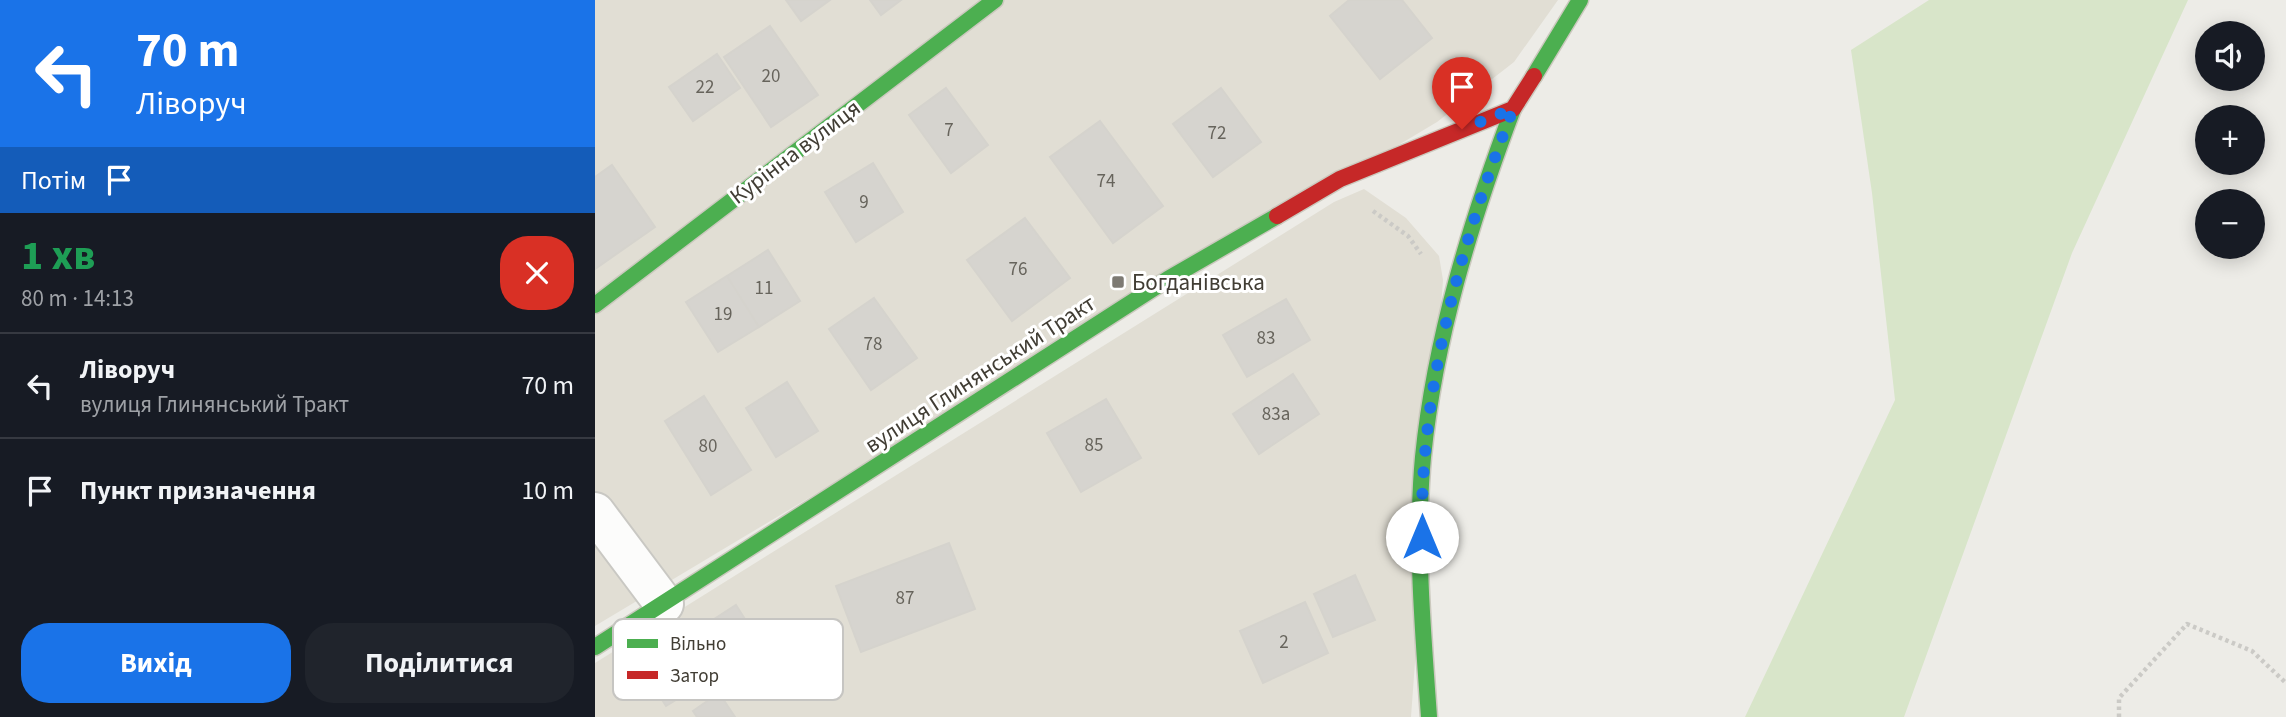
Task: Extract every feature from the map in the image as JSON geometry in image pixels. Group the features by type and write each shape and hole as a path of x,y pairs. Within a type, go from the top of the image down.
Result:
{"main road":[{"name":"Курінна вулиця","path":"595,305 995,0"},
{"path":"1429,717 1421,510 1429,410 1455,289 1491,166 1513,109 1580,0"},
{"name":"вулиця Глинянський Тракт","path":"640,619 1168,279 1341,179 1513,109"},
{"name":"вулиця Глинянський Тракт","path":"595,647 613,636"}],"street":[{"path":"595,512 664,604"}],"path":[{"path":"2119,717 2119,698 2187,624 2252,651 2286,683"}],"shaded area":[{"path":"595,0 1558,0 1514,62 1437,122 595,626"},
{"path":"1364,189 1406,218 1439,256 1443,280 1411,717 595,717 595,663 613,652 613,700 843,700 843,619 666,619 1334,202"}],"green space":[{"path":"1929,0 2188,0 2072,253 1904,717 1745,717 1895,400 1872,193 1851,50"}],"building":[{"path":"786,0 830,0 801,21"},
{"path":"870,0 901,0 881,15"},
{"path":"1349,0 1402,0 1432,38 1380,79 1330,16"},
{"path":"770,26 818,95 771,127 724,57"},
{"path":"717,54 740,88 693,121 669,87"},
{"path":"946,88 988,145 951,173 909,115"},
{"path":"1221,88 1261,142 1213,177 1173,124"},
{"path":"1100,121 1163,206 1113,243 1050,157"},
{"path":"873,163 903,212 856,242 825,192"},
{"path":"612,165 655,227 595,269 595,177"},
{"path":"1025,218 1070,278 1012,321 967,260"},
{"path":"768,250 800,301 759,327 727,276"},
{"path":"727,276 759,327 718,352 686,302"},
{"path":"874,298 917,358 871,390 829,329"},
{"path":"1286,299 1310,340 1247,377 1223,335"},
{"path":"1293,374 1319,414 1259,454 1233,414"},
{"path":"787,382 818,431 776,457 746,408"},
{"path":"704,396 751,470 711,495 665,421"},
{"path":"1106,399 1141,458 1081,492 1047,433"},
{"path":"949,543 975,609 861,652 836,586"},
{"path":"1355,575 1375,620 1333,637 1314,594"},
{"path":"1305,602 1328,653 1263,683 1240,631"},
{"path":"736,605 745,619 714,619"},
{"path":"662,700 676,700 666,706"},
{"path":"709,700 724,700 735,717 697,717 693,711"}],"traffic: fast":[{"path":"595,305 995,0"},
{"path":"1534,76 1580,0"},
{"path":"1429,717 1420,522 1423,457 1429,412 1436,368 1457,280 1513,109"},
{"path":"639,619 1168,279 1277,216"},
{"path":"595,647 613,635"}],"traffic: jam":[{"path":"1277,216 1340,179 1513,109 1534,76"}],"place":[{"name":"Богданівська","path":"1118,282"}],"route":[{"path":"1422,537 1423,459 1429,410 1455,289 1491,166 1513,109 1462,129"}]}
